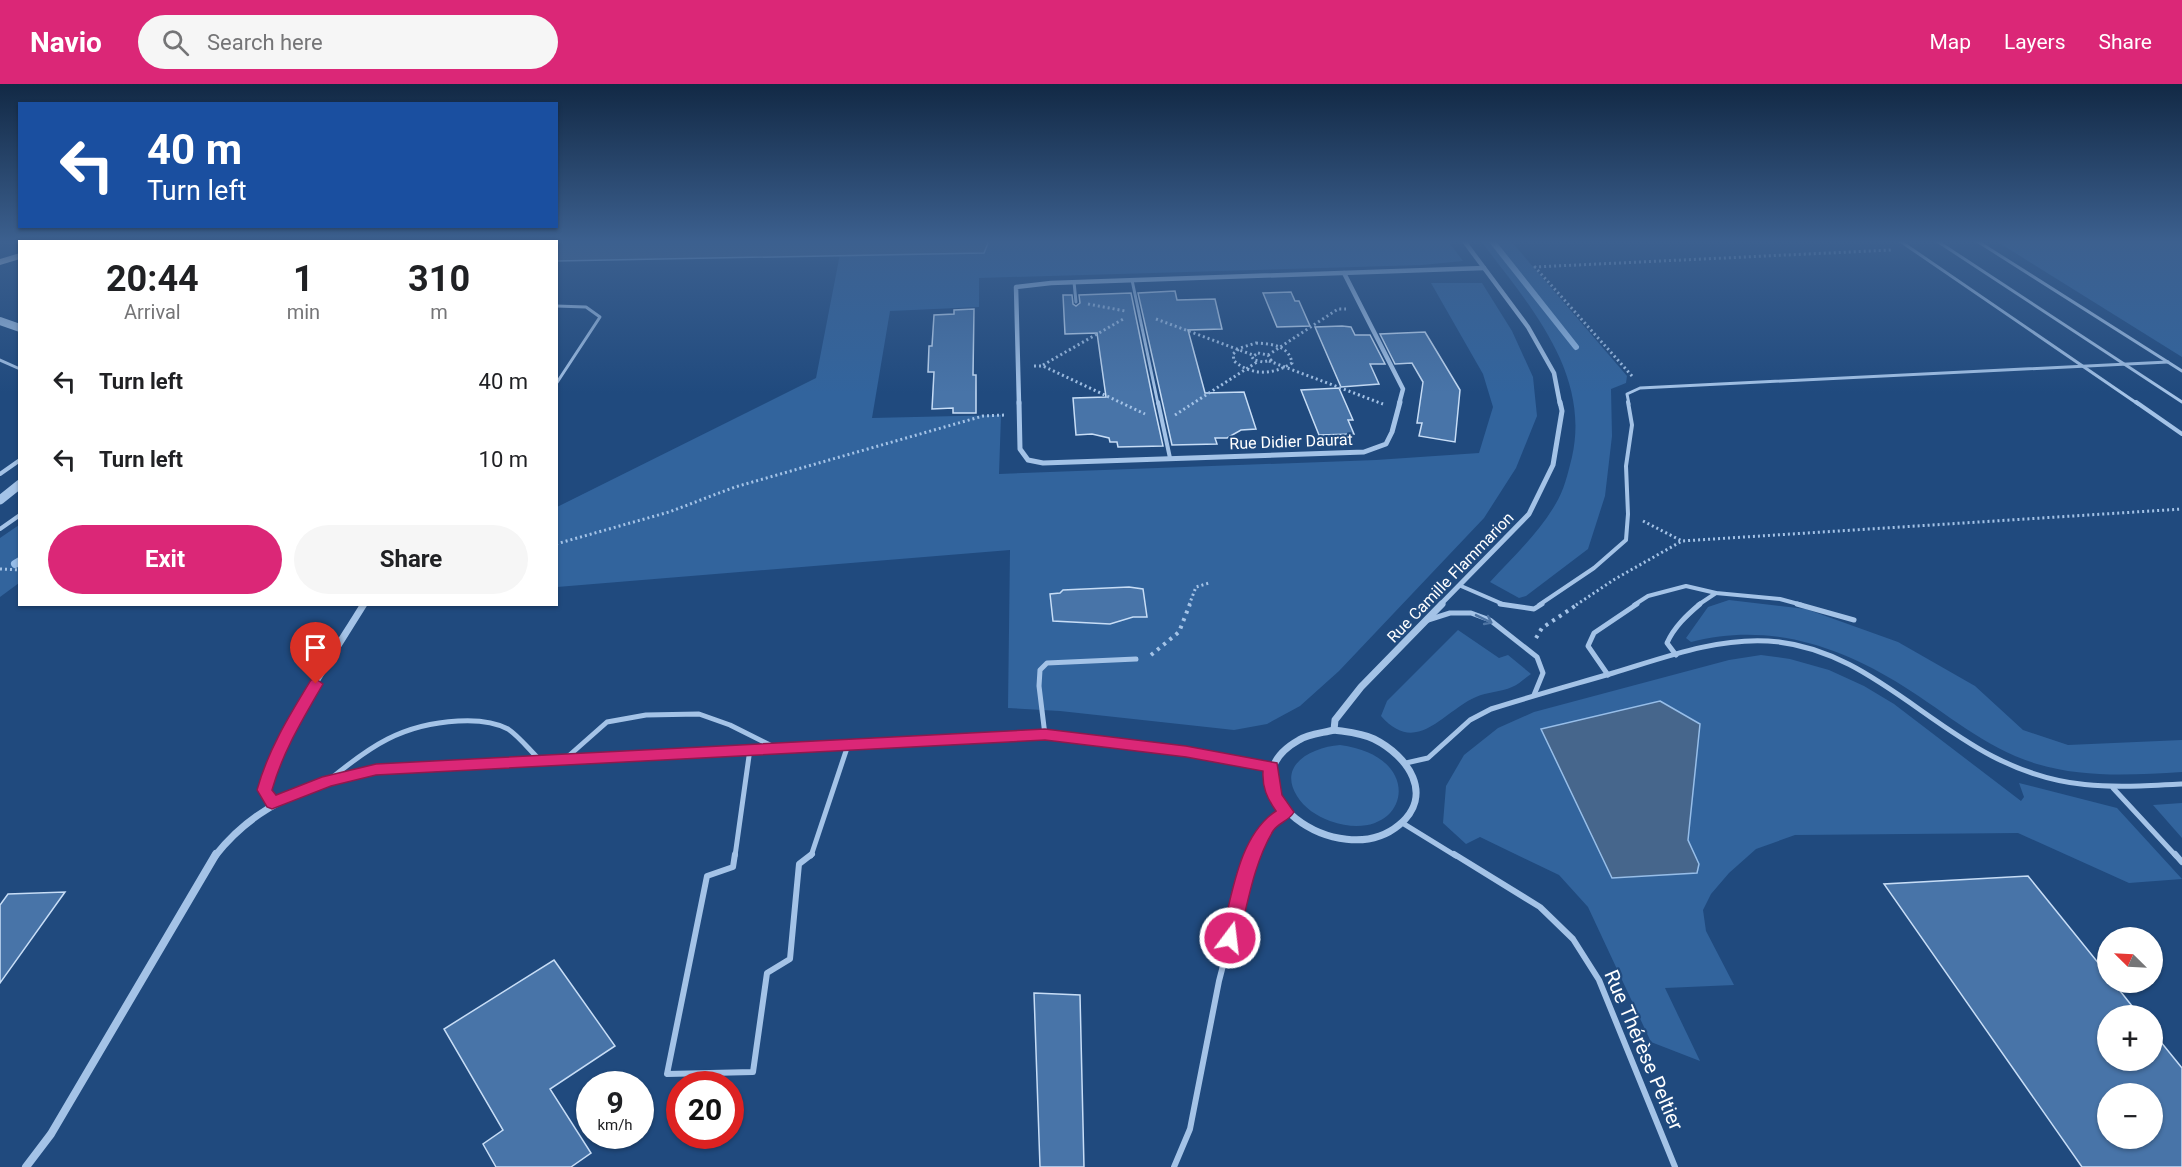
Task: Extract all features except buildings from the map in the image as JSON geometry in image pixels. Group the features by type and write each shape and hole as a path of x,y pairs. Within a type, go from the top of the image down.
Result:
{"street":[{"path":"1016,292 1019,414"},
{"name":"Rue Didier Daurat","path":"1019,414 1020,449 1028,460 1043,463 1364,452 1386,444 1392,432 1403,389 1354,292"},
{"name":"Rue Camille Flammarion","path":"1334,730 1335,720 1361,687 1529,514 1554,465 1562,411 1554,373 1528,327 1502,292"},
{"path":"0,321 18,327"},
{"path":"0,500 18,486"},
{"path":"272,803 264,790 270,768 283,739 363,606"},
{"path":"1334,730 1354,732 1374,739 1392,750 1406,763 1415,778 1418,795 1414,810 1404,824 1388,834 1368,839 1345,840 1323,835 1302,825 1286,812 1275,797 1270,782 1271,767 1279,752 1293,740 1312,733 1334,730"},
{"path":"26,1167 51,1134 210,862 239,828 272,803 327,781 376,770 1045,735 1186,752 1271,767"}],"lane":[{"path":"1075,292 1076,302"},
{"path":"1135,292 1170,458"},
{"path":"1974,292 2182,434"},
{"path":"2014,292 2182,402"},
{"path":"2056,292 2182,371"},
{"path":"558,306 585,307 596,311 600,317 558,381"},
{"path":"0,360 18,368"},
{"path":"1461,586 1503,605 1534,609 1594,568 1626,540 1628,514 1626,466 1632,425 1627,394 1640,388 2168,363"},
{"path":"0,474 18,461"},
{"path":"0,529 18,516"},
{"path":"1608,675 1588,646 1594,633 1648,596 1686,586 1716,593 1780,598 1854,620"},
{"path":"1676,655 1667,644 1671,634 1702,600 1716,593"},
{"path":"1428,620 1450,613 1471,613 1490,620 1536,657 1543,674 1534,695"},
{"path":"1406,763 1428,758 1470,720 1491,709 1676,655 1720,644 1761,641 1790,644 1833,656 1882,681 1991,756 2040,776 2113,788 2182,784"},
{"path":"1045,735 1040,670 1047,663 1136,659"},
{"path":"564,760 607,722 646,715 699,714 730,725 776,748"},
{"path":"327,781 353,759 400,730 428,722 478,720 507,729 541,761"},
{"path":"750,749 733,867 707,876 667,1074 753,1072 766,973 790,959 799,864 812,855 848,744"},
{"path":"2113,788 2182,862"},
{"path":"1174,1167 1190,1128 1219,981 1252,854 1270,823 1286,812"},
{"name":"Rue Thérèse Peltier","path":"1404,824 1540,907 1573,939 1599,980 1674,1167"}],"path":[{"path":"1556,292 1635,381"},
{"path":"1076,302 1139,312 1253,355 1268,355 1338,309 1362,308"},
{"path":"1139,312 1113,323 1043,366 1163,423 1245,369 1257,362 1269,361 1398,409"},
{"path":"1256,343 1280,347 1292,357 1292,363 1287,368 1268,373 1245,369 1232,359 1232,354 1236,349 1256,343"},
{"path":"1253,355 1252,358 1257,362"},
{"path":"1268,355 1271,358 1269,361"},
{"path":"558,543 669,512 735,487 983,416 1019,414"},
{"path":"1523,647 1533,642 1542,628 1615,579 1682,541 2182,509"},
{"path":"1628,514 1682,541"},
{"path":"0,569 18,570"},
{"path":"1136,659 1147,658 1179,632 1196,587 1209,583"}],"shaded area":[{"path":"833,292 979,292 979,307 890,311 872,418 1001,415 999,474 1376,460 1479,453 1493,407 1483,374 1436,292 1487,292 1512,331 1533,377 1537,416 1516,468 1484,518 1339,671 1300,706 1267,724 1234,730 1060,711 1008,708 1010,550 558,587 558,507 816,378"},
{"path":"1520,292 1554,292 1627,376 1626,383 1611,389 1612,436 1605,496 1588,549 1526,596 1519,598 1490,582 1541,526 1561,494 1572,457 1575,426 1572,396 1564,368"},
{"path":"2077,292 2182,292 2182,357"},
{"path":"18,526 18,584 0,597 0,538"},
{"path":"1729,600 1806,609 1898,642 1975,686 2023,730 2068,745 2182,740 2182,772 2091,773 2073,772 2037,764 2000,749 1967,730 1903,686 1853,659 1827,649 1774,636 1719,636 1691,642 1686,638 1708,607"},
{"path":"1458,630 1499,658 1508,655 1531,674 1512,687 1476,697 1430,727 1418,732 1406,732 1394,728 1381,716 1387,701"},
{"path":"1761,655 1790,659 1829,670 1864,686 1894,704 2021,801 2024,797 2019,783 2117,808 2182,879 2129,883 2018,833 1795,835 1756,849 1729,873 1711,894 1703,910 1706,931 1734,985 1665,988 1700,1061 1651,1042 1588,907 1559,875 1480,837 1466,844 1443,823 1446,786 1464,755 1498,728 1534,712 1729,660","holes":["1660,701 1700,724 1688,840"]},
{"path":"1660,701 1700,724 1688,840 1699,864 1697,873 1612,878 1541,729"},
{"path":"1340,745 1369,753 1388,766 1397,781 1398,798 1391,812 1377,822 1356,826 1330,821 1311,811 1297,796 1291,775 1295,766 1301,759 1319,749"},
{"path":"2182,803 2182,838 2153,805"}],"waterway":[{"path":"1532,292 1576,347"}],"route":[{"path":"316,684 283,739 270,768 264,790 272,803 327,781 376,770 1045,735 1186,752 1271,767 1270,782 1275,797 1286,812 1270,823 1252,854 1230,938"}]}
